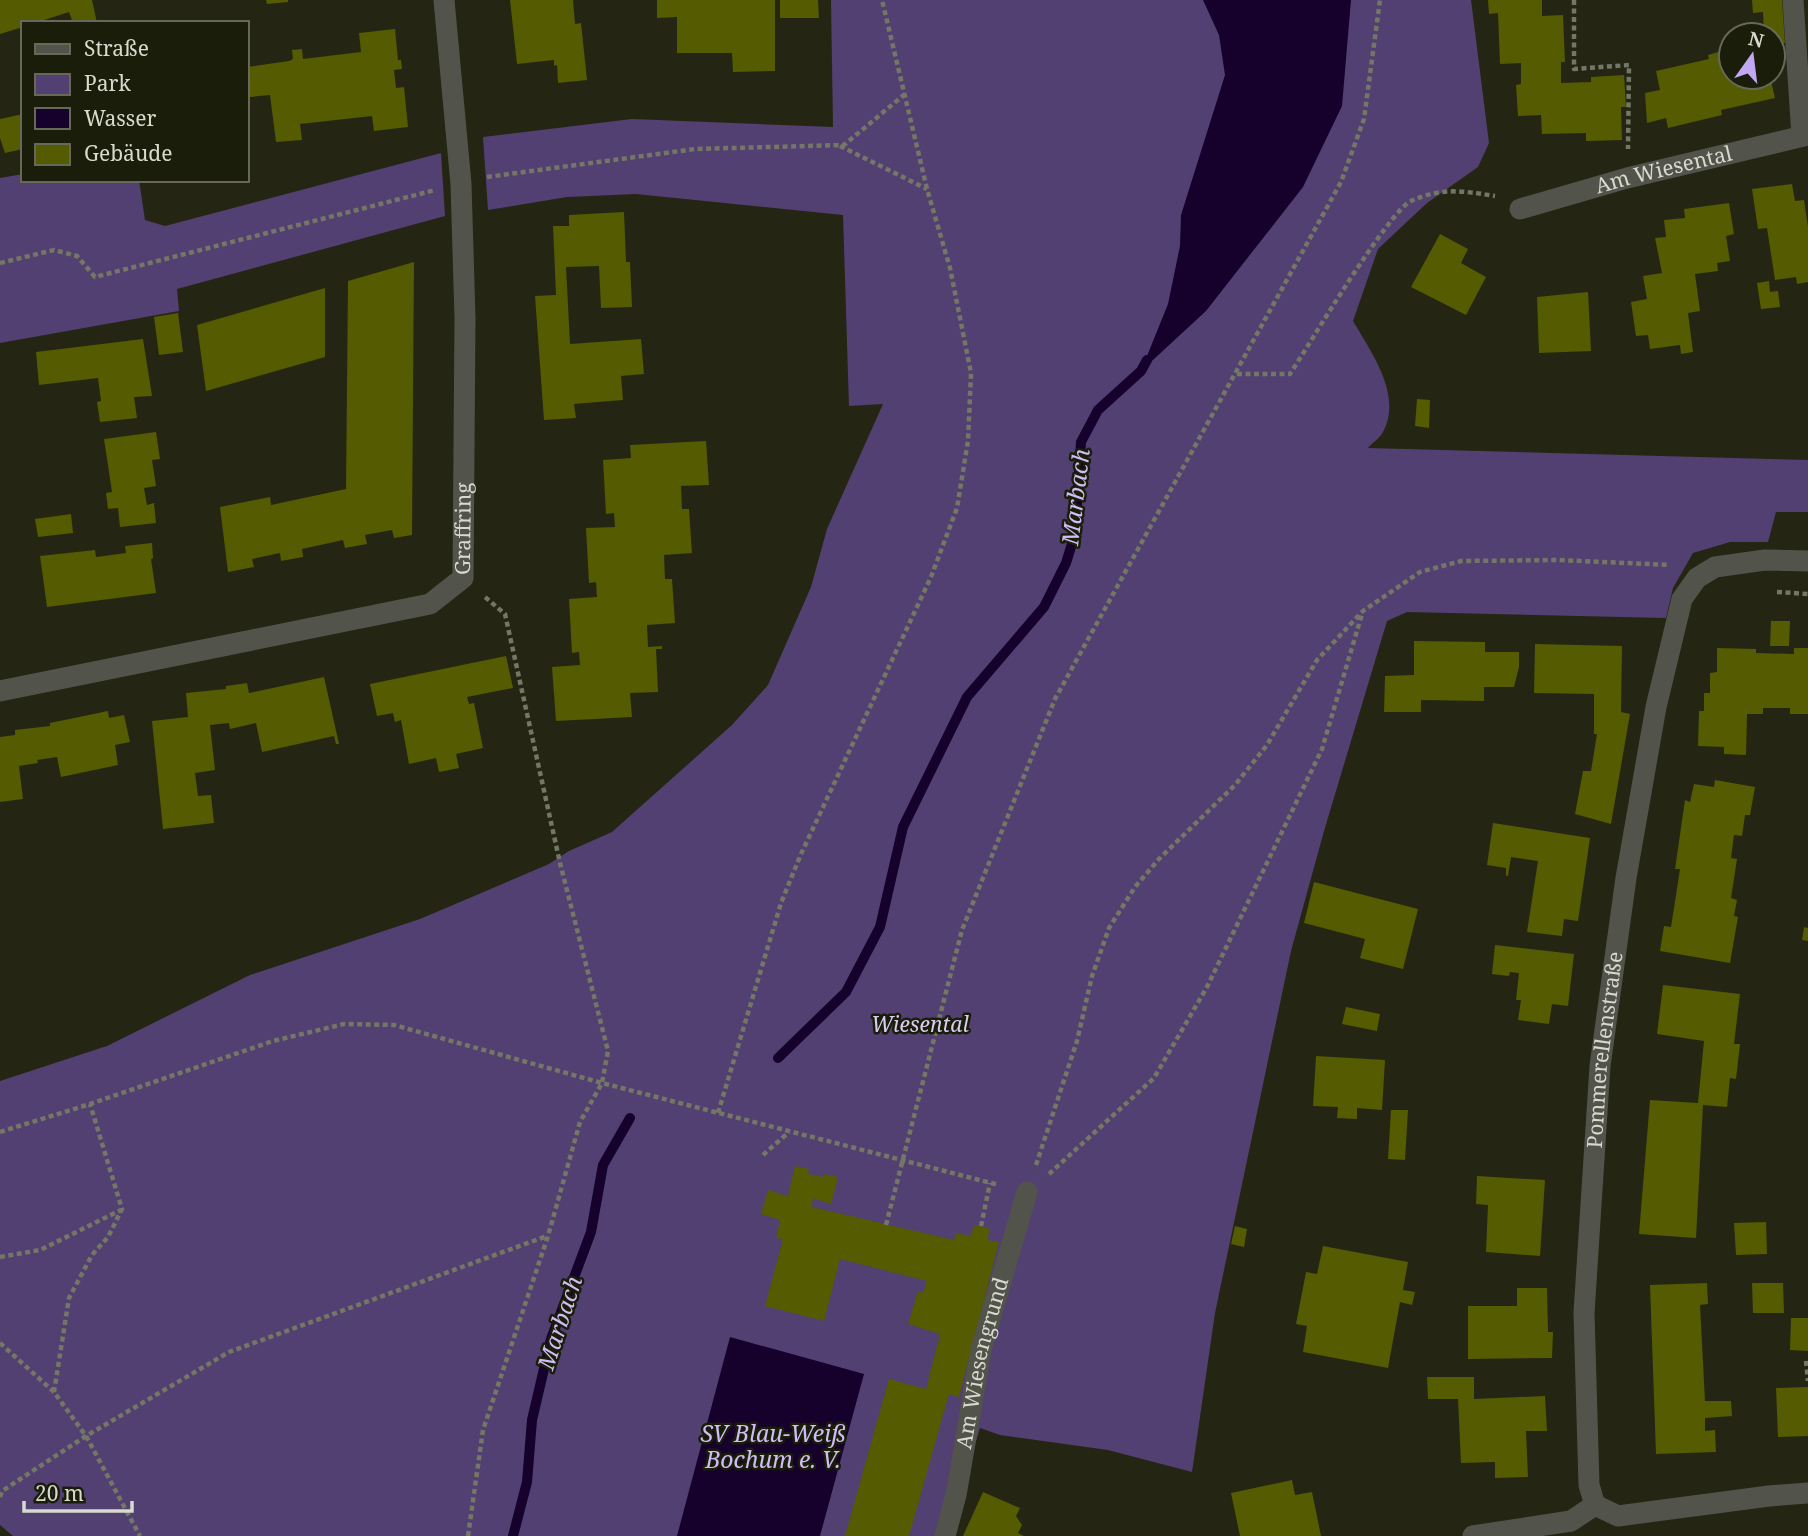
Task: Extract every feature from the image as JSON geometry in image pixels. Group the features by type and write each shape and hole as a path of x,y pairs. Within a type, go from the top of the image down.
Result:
{"street":[{"name":"Graffring","path":"0,691 430,604 463,578 465,318 461,184 444,0"},
{"path":"1798,2 1805,136"},
{"name":"Am Wiesental","path":"1520,209 1627,178 1805,136"},
{"path":"1715,567 1765,560 1808,561"},
{"name":"Pommerellenstraße","path":"1595,1505 1589,1485 1584,1313 1600,1066 1626,878 1656,707 1682,599 1697,578 1715,567"},
{"name":"Am Wiesengrund","path":"945,1536 956,1495 981,1350 1027,1192"},
{"path":"1473,1536 1571,1521 1595,1505 1618,1516 1808,1493"}],"path":[{"path":"718,1113 781,903 801,854 931,577 957,508 968,441 971,373 950,268 927,189 882,0"},
{"path":"886,1225 962,930 1055,699 1341,183 1363,119 1380,0"},
{"path":"1574,0 1574,69 1629,65 1627,178"},
{"path":"839,146 927,189"},
{"path":"1236,374 1290,374 1380,235 1408,202 1449,190 1499,197 1520,209"},
{"path":"0,1132 273,1041 344,1024 394,1026 602,1083 1027,1192 1077,1041 1092,976 1109,928 1135,887 1159,859 1235,785 1266,745 1317,660 1363,611 1420,572 1461,561 1558,561 1715,567"},
{"path":"463,578 505,614 560,863 608,1051 602,1083 580,1122 548,1236 483,1430 468,1536"},
{"path":"1056,1168 1154,1078 1207,987 1322,749 1363,611"},
{"path":"54,1392 69,1298 92,1255 108,1237 122,1209 90,1104"},
{"path":"763,1155 789,1131"},
{"path":"981,1226 990,1183"},
{"path":"0,1257 40,1250 122,1209"},
{"path":"0,1497 2,1491 86,1436 229,1352 451,1269 548,1236"},
{"path":"0,1343 54,1392 86,1436 140,1536"},
{"path":"1806,1361 1808,1381"}],"green space":[{"name":"Wiesental","path":"831,0 1471,0 1489,143 1478,167 1427,203 1378,249 1353,321 1376,360 1387,389 1389,403 1383,432 1368,448 1808,460 1808,512 1776,512 1768,542 1730,542 1693,553 1673,588 1666,618 1407,612 1387,621 1291,951 1215,1313 1192,1472 1108,1450 1000,1435 980,1428 947,1536 13,1536 0,1525 0,1081 107,1046 250,975 420,919 549,864 569,851 612,832 732,725 768,685 811,587 827,529 883,404 849,406 843,215 636,194 567,197 488,210 483,137 632,119 833,127"},
{"path":"441,153 445,216 177,289 179,311 0,343 0,178 21,174 21,182 139,182 145,220 165,226"}],"water":[{"path":"1203,0 1351,0 1342,106 1303,187 1206,311 1141,371 1168,304 1180,246 1181,215 1225,75 1219,35"},
{"name":"SV Blau-Weiß Bochum e. V.","path":"730,1337 864,1374 820,1536 677,1536"}],"building":[{"path":"0,0 92,0 97,21 72,21 69,12 41,21 21,21 21,28 0,34"},
{"path":"266,0 288,0 288,2 267,4"},
{"path":"510,0 573,0 575,24 581,23 587,80 558,83 554,60 517,64"},
{"path":"657,0 775,0 775,71 733,72 732,53 677,53 677,17 657,18"},
{"path":"780,0 818,0 819,18 780,18"},
{"path":"1488,0 1542,0 1542,16 1563,15 1565,62 1561,62 1561,83 1591,82 1591,77 1624,75 1626,107 1621,107 1622,140 1586,141 1586,133 1542,134 1541,115 1518,116 1516,85 1521,84 1521,63 1500,64 1498,13 1489,14"},
{"path":"1752,0 1782,0 1783,21 1763,21 1763,12 1753,13"},
{"path":"395,29 398,60 401,60 402,69 394,70 396,88 404,87 408,127 374,131 372,116 300,124 302,140 276,142 270,95 250,97 248,67 289,61 293,59 292,50 302,49 303,59 361,52 359,33"},
{"path":"1717,52 1717,91 1773,91 1775,98 1721,110 1722,115 1668,128 1666,118 1647,123 1645,93 1660,90 1656,71 1709,59 1708,55"},
{"path":"21,114 21,149 5,153 0,138 0,119"},
{"path":"1792,184 1795,201 1804,200 1808,227 1808,282 1797,284 1796,277 1775,280 1767,228 1758,229 1752,189"},
{"path":"1729,203 1734,234 1726,236 1730,261 1717,263 1718,271 1695,274 1700,311 1688,313 1693,352 1681,354 1680,345 1650,349 1648,335 1636,336 1631,302 1647,299 1643,276 1662,273 1655,238 1666,237 1664,220 1685,218 1684,209"},
{"path":"624,212 626,262 630,262 632,307 601,308 599,266 566,267 570,344 641,339 644,374 621,376 623,400 574,404 576,418 544,420 535,296 556,295 553,226 569,226 569,215"},
{"path":"1440,234 1468,249 1461,263 1486,277 1466,315 1411,287"},
{"path":"414,262 412,535 394,538 392,530 365,535 367,544 345,548 343,540 302,549 303,557 281,561 280,553 252,559 254,567 228,572 220,507 270,497 271,505 346,489 348,281"},
{"path":"1769,281 1770,292 1778,291 1780,307 1761,309 1757,283"},
{"path":"325,288 325,357 206,391 197,325"},
{"path":"1588,292 1591,351 1539,353 1537,297"},
{"path":"178,313 183,352 159,355 154,317"},
{"path":"143,339 152,396 134,397 137,418 100,422 98,378 39,385 36,352"},
{"path":"1417,399 1430,400 1429,428 1415,426"},
{"path":"156,432 160,459 152,460 156,486 144,488 147,505 154,503 156,523 120,527 118,508 108,509 106,493 112,492 104,439"},
{"path":"706,441 709,485 681,486 682,509 689,509 692,553 664,555 665,579 672,579 675,623 647,625 648,647 662,646 662,649 656,649 658,692 630,693 632,717 556,721 552,667 580,665 579,652 572,653 569,599 597,597 596,582 589,583 586,528 615,527 614,513 606,514 603,460 631,458 630,445"},
{"path":"71,514 73,533 38,537 35,519"},
{"path":"152,543 151,559 156,593 47,607 40,556 95,550 96,557 126,553 125,546"},
{"path":"1771,621 1790,621 1789,646 1770,646"},
{"path":"1414,641 1485,642 1485,652 1519,652 1519,667 1514,687 1484,687 1484,701 1421,700 1421,712 1384,712 1385,676 1414,675"},
{"path":"1535,644 1622,646 1621,712 1630,714 1611,824 1575,814 1583,771 1591,771 1597,734 1594,734 1594,694 1534,693"},
{"path":"1717,648 1794,654 1794,648 1808,648 1808,714 1790,714 1790,708 1763,708 1763,714 1747,714 1746,755 1724,754 1724,747 1698,746 1699,711 1704,711 1704,693 1710,693 1710,673 1717,672"},
{"path":"506,656 513,688 467,697 469,704 474,703 483,748 456,754 459,768 439,772 436,758 409,764 401,720 395,722 393,713 377,716 370,684"},
{"path":"324,677 339,744 336,744 334,736 262,752 256,723 230,729 229,723 210,725 215,770 195,773 198,796 211,795 214,823 163,829 152,721 188,717 186,693 226,689 226,686 247,683 249,693"},
{"path":"108,711 109,718 124,715 130,742 115,745 118,765 61,777 57,757 37,760 38,763 19,766 23,799 0,802 0,737 15,735 15,730 50,726 50,723"},
{"path":"1715,780 1755,787 1750,815 1745,815 1742,836 1734,835 1731,858 1737,859 1731,898 1737,900 1734,916 1738,917 1730,963 1660,951 1664,926 1671,927 1680,869 1675,869 1685,800 1690,802 1694,784 1714,787"},
{"path":"1493,823 1590,838 1578,921 1564,919 1562,936 1527,932 1538,861 1511,857 1508,876 1506,868 1487,865"},
{"path":"1314,882 1418,909 1403,969 1360,958 1365,939 1304,923"},
{"path":"1804,927 1808,928 1808,941 1802,940"},
{"path":"1495,945 1574,954 1568,1006 1552,1004 1549,1024 1518,1020 1521,1000 1516,1000 1519,973 1510,972 1509,976 1492,974"},
{"path":"1663,985 1740,994 1734,1044 1740,1044 1736,1079 1730,1078 1727,1107 1703,1105 1696,1238 1639,1234 1650,1100 1698,1103 1704,1041 1657,1034"},
{"path":"1346,1007 1380,1014 1377,1031 1342,1024"},
{"path":"1316,1056 1385,1060 1382,1110 1357,1108 1357,1119 1337,1118 1338,1107 1313,1106"},
{"path":"1391,1110 1408,1110 1405,1160 1388,1159"},
{"path":"795,1166 809,1169 808,1174 838,1177 831,1204 813,1198 812,1207 954,1240 956,1233 971,1236 974,1225 981,1226 990,1229 987,1240 999,1242 959,1397 949,1394 909,1536 845,1536 889,1379 926,1389 940,1334 908,1324 918,1291 923,1293 927,1281 840,1259 824,1321 765,1306 783,1239 776,1238 780,1220 761,1214 768,1190 788,1196"},
{"path":"1477,1176 1545,1180 1540,1256 1486,1252 1488,1205 1476,1204"},
{"path":"1766,1222 1767,1254 1736,1255 1734,1223"},
{"path":"1235,1226 1247,1229 1244,1247 1231,1244"},
{"path":"1323,1246 1408,1262 1403,1290 1415,1292 1412,1305 1400,1302 1388,1368 1303,1352 1307,1326 1296,1324 1306,1272 1317,1274"},
{"path":"1707,1283 1708,1304 1700,1305 1705,1401 1731,1401 1732,1416 1705,1418 1705,1431 1715,1430 1716,1452 1656,1454 1650,1285"},
{"path":"1752,1283 1783,1283 1784,1313 1753,1313"},
{"path":"1517,1288 1547,1288 1548,1332 1553,1332 1552,1358 1468,1359 1468,1306 1517,1306"},
{"path":"1791,1318 1808,1318 1808,1351 1790,1350"},
{"path":"1427,1377 1474,1377 1474,1399 1545,1396 1547,1431 1526,1431 1528,1477 1495,1478 1495,1462 1461,1463 1458,1399 1428,1399"},
{"path":"1808,1387 1808,1436 1778,1437 1776,1388"},
{"path":"1292,1480 1295,1495 1312,1492 1321,1536 1240,1536 1231,1493"},
{"path":"983,1492 1020,1508 1016,1516 1022,1525 1018,1533 1024,1536 963,1536"}],"waterway":[{"name":"Marbach","path":"778,1058 846,992 880,927 903,827 967,697 1044,607 1066,563 1075,534 1081,442 1098,410 1141,371 1147,360"},
{"name":"Marbach","path":"513,1536 527,1482 532,1420 551,1339 591,1232 603,1165 630,1118"}]}
